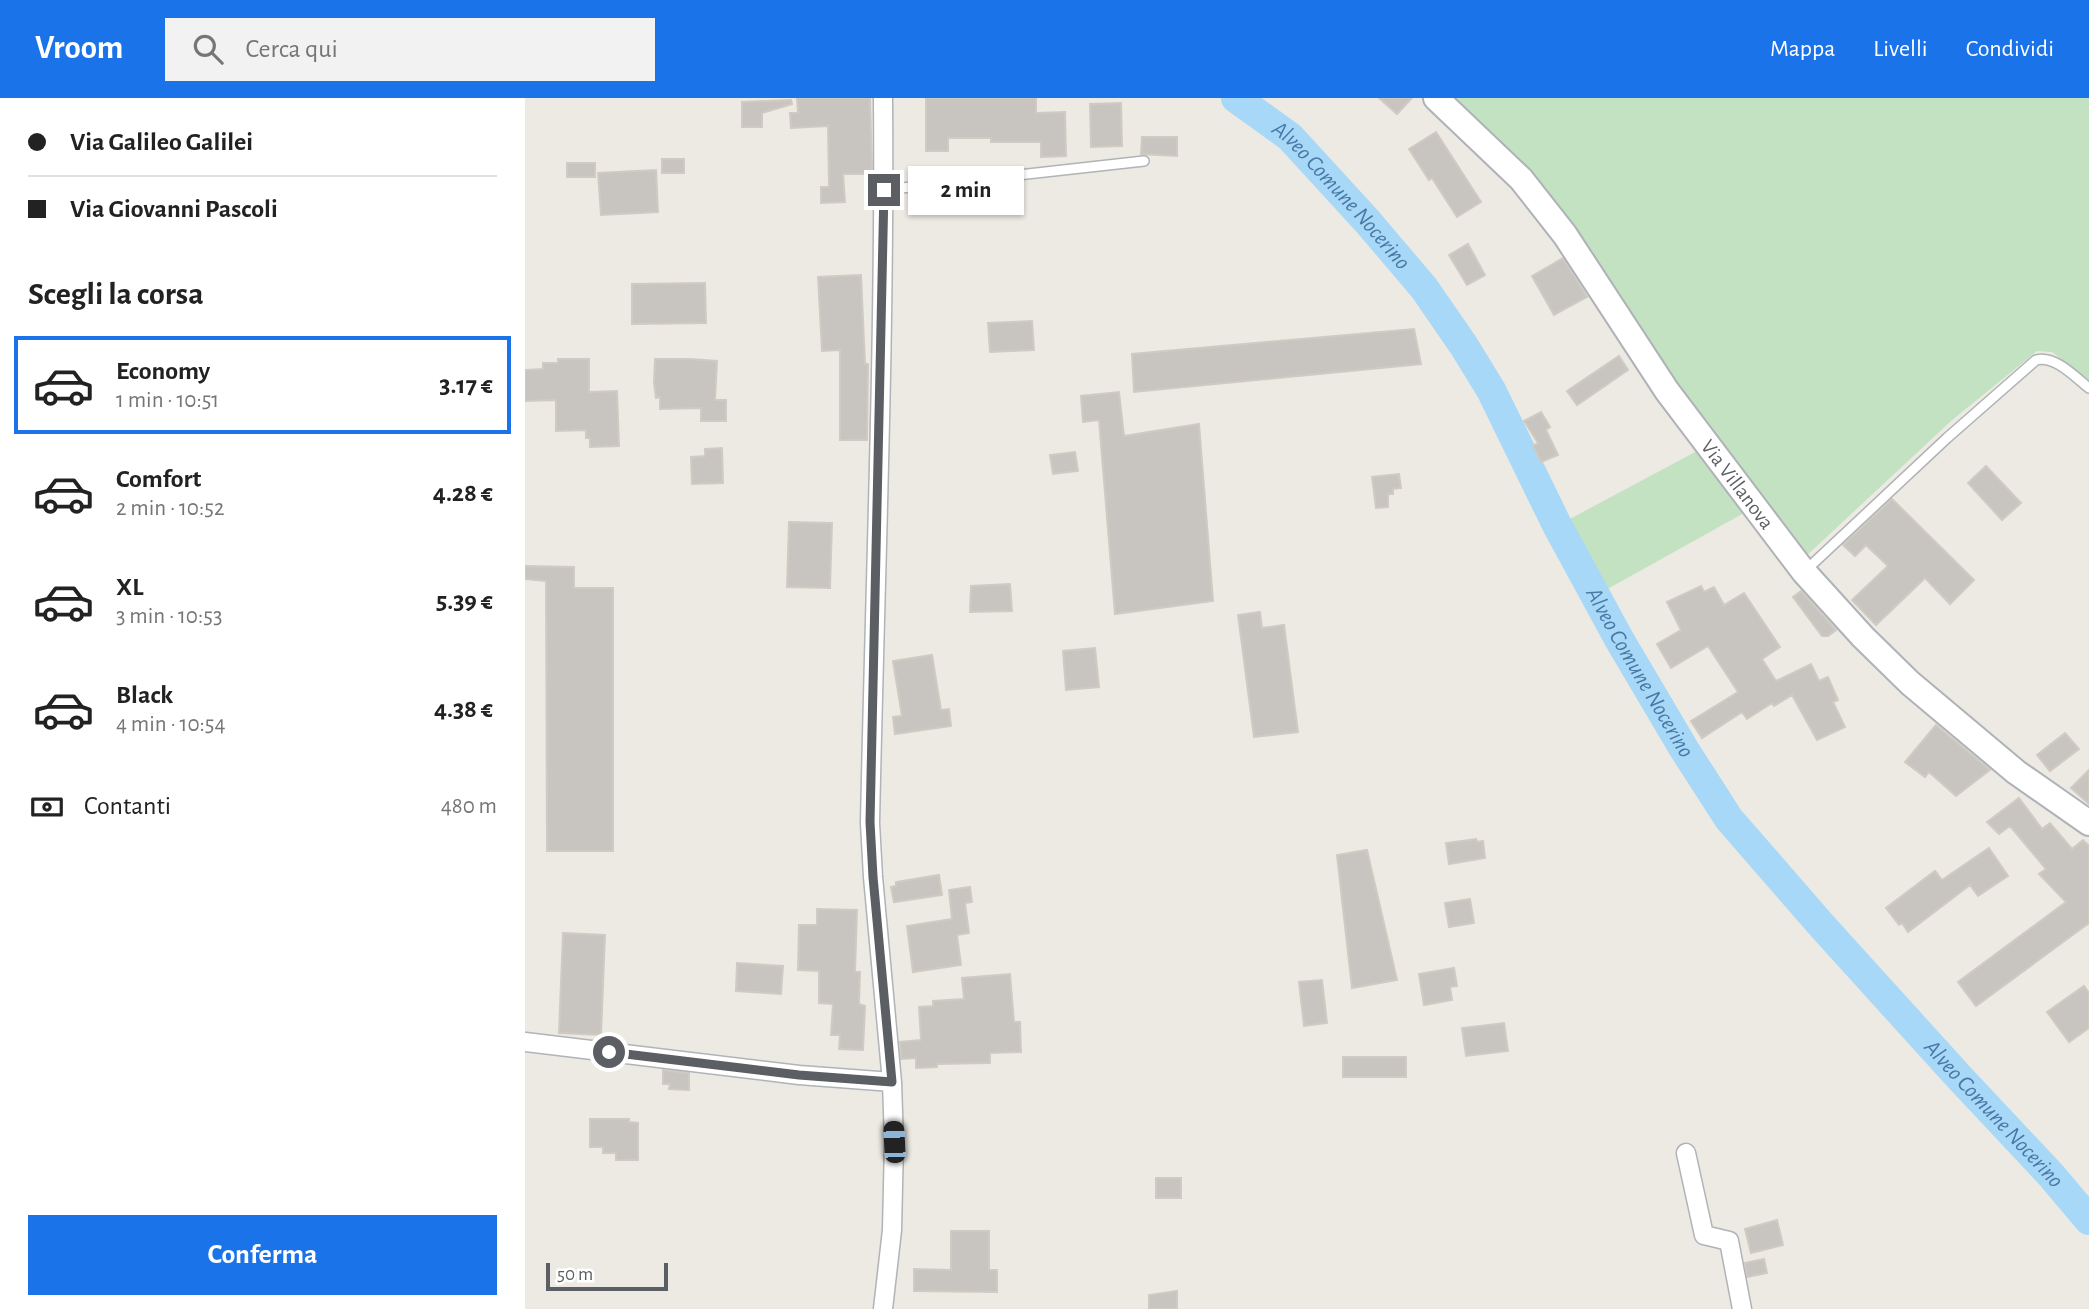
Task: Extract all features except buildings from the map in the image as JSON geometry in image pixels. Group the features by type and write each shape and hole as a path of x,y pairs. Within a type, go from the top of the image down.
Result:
{"main road":[{"name":"Via Villanova","path":"1436,98 1521,179 1565,235 1667,391 1804,572 1863,637 1910,683 2016,772 2089,824"}],"street":[{"path":"883,98 884,190 870,822 892,1082 894,1142 892,1230 883,1309"},
{"path":"525,1042 799,1075 892,1082"},
{"path":"1686,1153 1704,1235 1729,1241 1742,1309"}],"lane":[{"path":"884,190 1145,161"},
{"path":"1804,572 1947,438 2036,360 2044,358 2052,361 2089,388"}],"green space":[{"path":"1451,98 2089,98 2089,380 2052,352 2037,351 1951,421 1805,557"},
{"path":"1697,451 1744,513 1602,592 1566,521"}],"waterway":[{"name":"Alveo Comune Nocerino","path":"1236,98 1290,137 1424,288 1464,346 1491,390 1557,525 1619,639 1729,819 1823,927 2051,1175 2089,1220"}],"route":[{"path":"609,1052 799,1075 892,1082 870,822 884,190"}]}
